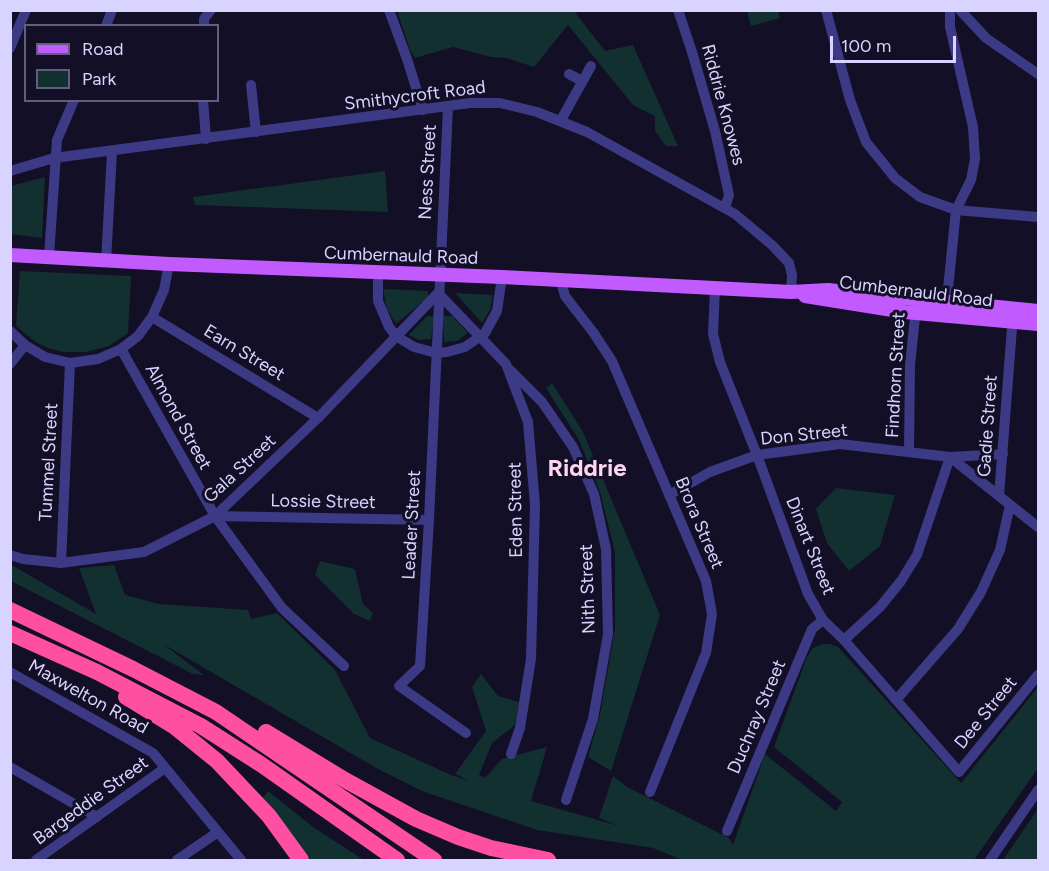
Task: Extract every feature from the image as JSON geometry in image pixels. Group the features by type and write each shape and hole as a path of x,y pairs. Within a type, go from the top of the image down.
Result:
{"highway":[{"path":"10,610 133,669 225,718 434,861"},
{"path":"10,634 136,703 194,742 251,796 301,861"},
{"path":"10,634 105,675 201,726 262,765 397,861"},
{"path":"133,669 221,705 345,780 416,819 491,848 548,861"}],"main road":[{"name":"Cumbernauld Road","path":"10,255 790,292 814,298 1013,315 1038,311"},
{"name":"Cumbernauld Road","path":"1013,315 1038,324"}],"street":[{"path":"10,48 26,10"},
{"path":"204,24 204,19 211,10"},
{"path":"389,10 423,110"},
{"name":"Riddrie Knowes","path":"678,10 715,131 729,195 725,208"},
{"path":"826,10 850,100 866,142 895,178 920,197 956,210 1038,217"},
{"path":"946,309 956,210 971,180 975,159 973,127 950,27 950,10"},
{"path":"960,10 986,38 1038,74"},
{"path":"561,120 591,66"},
{"path":"569,74 582,81"},
{"path":"251,85 256,132"},
{"path":"49,256 54,158 57,140 73,102"},
{"path":"203,102 206,139"},
{"name":"Smithycroft Road","path":"10,171 54,158 448,106 484,102 500,103 561,120 587,132 725,208 789,263 792,274 790,292"},
{"name":"Ness Street","path":"440,276 448,106"},
{"path":"106,261 112,152"},
{"path":"10,332 45,357 70,363 98,359 121,349 138,336 152,317 164,290 169,264"},
{"path":"378,272 377,291 381,311 389,327 396,336 414,347 436,352 457,350 480,337 492,322 497,311 502,278"},
{"name":"Leader Street","path":"440,276 420,666 399,686 466,733"},
{"name":"Brora Street","path":"561,282 565,296 612,361 706,581 712,614 706,653 651,792"},
{"name":"Dinart Street","path":"715,289 713,334 720,362 808,594 824,620 959,772"},
{"name":"Gala Street","path":"10,555 23,559 61,563 144,552 215,516 318,418 438,293"},
{"name":"Eden Street","path":"438,293 506,364 528,422 535,505 531,659 520,729 511,754"},
{"name":"Findhorn Street","path":"909,451 910,365 916,307"},
{"name":"Gadie Street","path":"1013,315 999,496 1038,527"},
{"name":"Earn Street","path":"152,317 318,418"},
{"path":"10,364 26,345"},
{"name":"Almond Street","path":"121,349 215,516 282,608 344,666"},
{"name":"Tummel Street","path":"61,563 70,363"},
{"name":"Nith Street","path":"506,364 542,402 573,447 594,494 606,549 608,634 593,719 566,800"},
{"name":"Don Street","path":"669,495 710,472 757,455 840,444 950,457 1003,454"},
{"path":"844,640 879,607 901,581 917,555 950,457 999,496"},
{"path":"896,700 958,629 981,592 1000,550 1010,505"},
{"name":"Lossie Street","path":"215,516 429,520"},
{"name":"Duchray Street","path":"727,831 812,629 824,620"},
{"name":"Maxwelton Road","path":"10,672 132,739 153,753 242,861"},
{"name":"Dee Street","path":"959,772 1038,675"},
{"path":"10,767 97,817"},
{"name":"Bargeddie Street","path":"36,861 165,768"},
{"path":"990,861 1038,790"},
{"path":"177,861 218,832"}],"green space":[{"path":"397,11 574,11 605,51 633,45 678,146 666,146 655,131 655,116 633,105 568,25 534,67 507,58 491,57 453,47 415,58 410,50"},
{"path":"747,11 778,11 780,18 751,26"},
{"path":"385,171 388,212 195,205 193,197"},
{"path":"45,177 42,238 11,234 11,186"},
{"path":"20,271 131,276 128,333 109,346 86,352 63,352 34,341 16,326"},
{"path":"383,289 428,291 428,297 396,324 387,309"},
{"path":"455,293 493,295 490,310 482,323"},
{"path":"427,316 434,316 431,339 419,340 409,335"},
{"path":"443,316 452,316 468,333 457,341 444,342"},
{"path":"552,383 583,432 660,615 611,771 588,757 600,715 615,628 615,552 600,492 579,440 546,388"},
{"path":"836,488 895,495 880,546 849,571 827,543 816,509"},
{"path":"320,561 355,569 363,604 373,613 370,621 354,614 315,575"},
{"path":"10,564 96,614 79,568 114,565 125,595 159,604 248,610 251,619 277,613 335,670 370,738 451,775 470,781 455,774 486,731 472,687 481,674 498,696 519,702 515,725 492,743 479,775 485,778 502,759 547,747 531,801 619,826 599,818 613,776 627,787 729,838 733,845 765,754 836,811 842,802 774,747 807,657 813,648 823,644 838,647 961,783 1038,687 1038,768 974,860 682,860 653,848 537,830 422,791 378,769 163,644 204,675 193,674 11,581"},
{"path":"268,791 313,827 364,860 311,860 262,799"},
{"path":"1038,809 1038,860 1003,860"}],"district":[{"name":"Riddrie","path":"587,469"}]}
